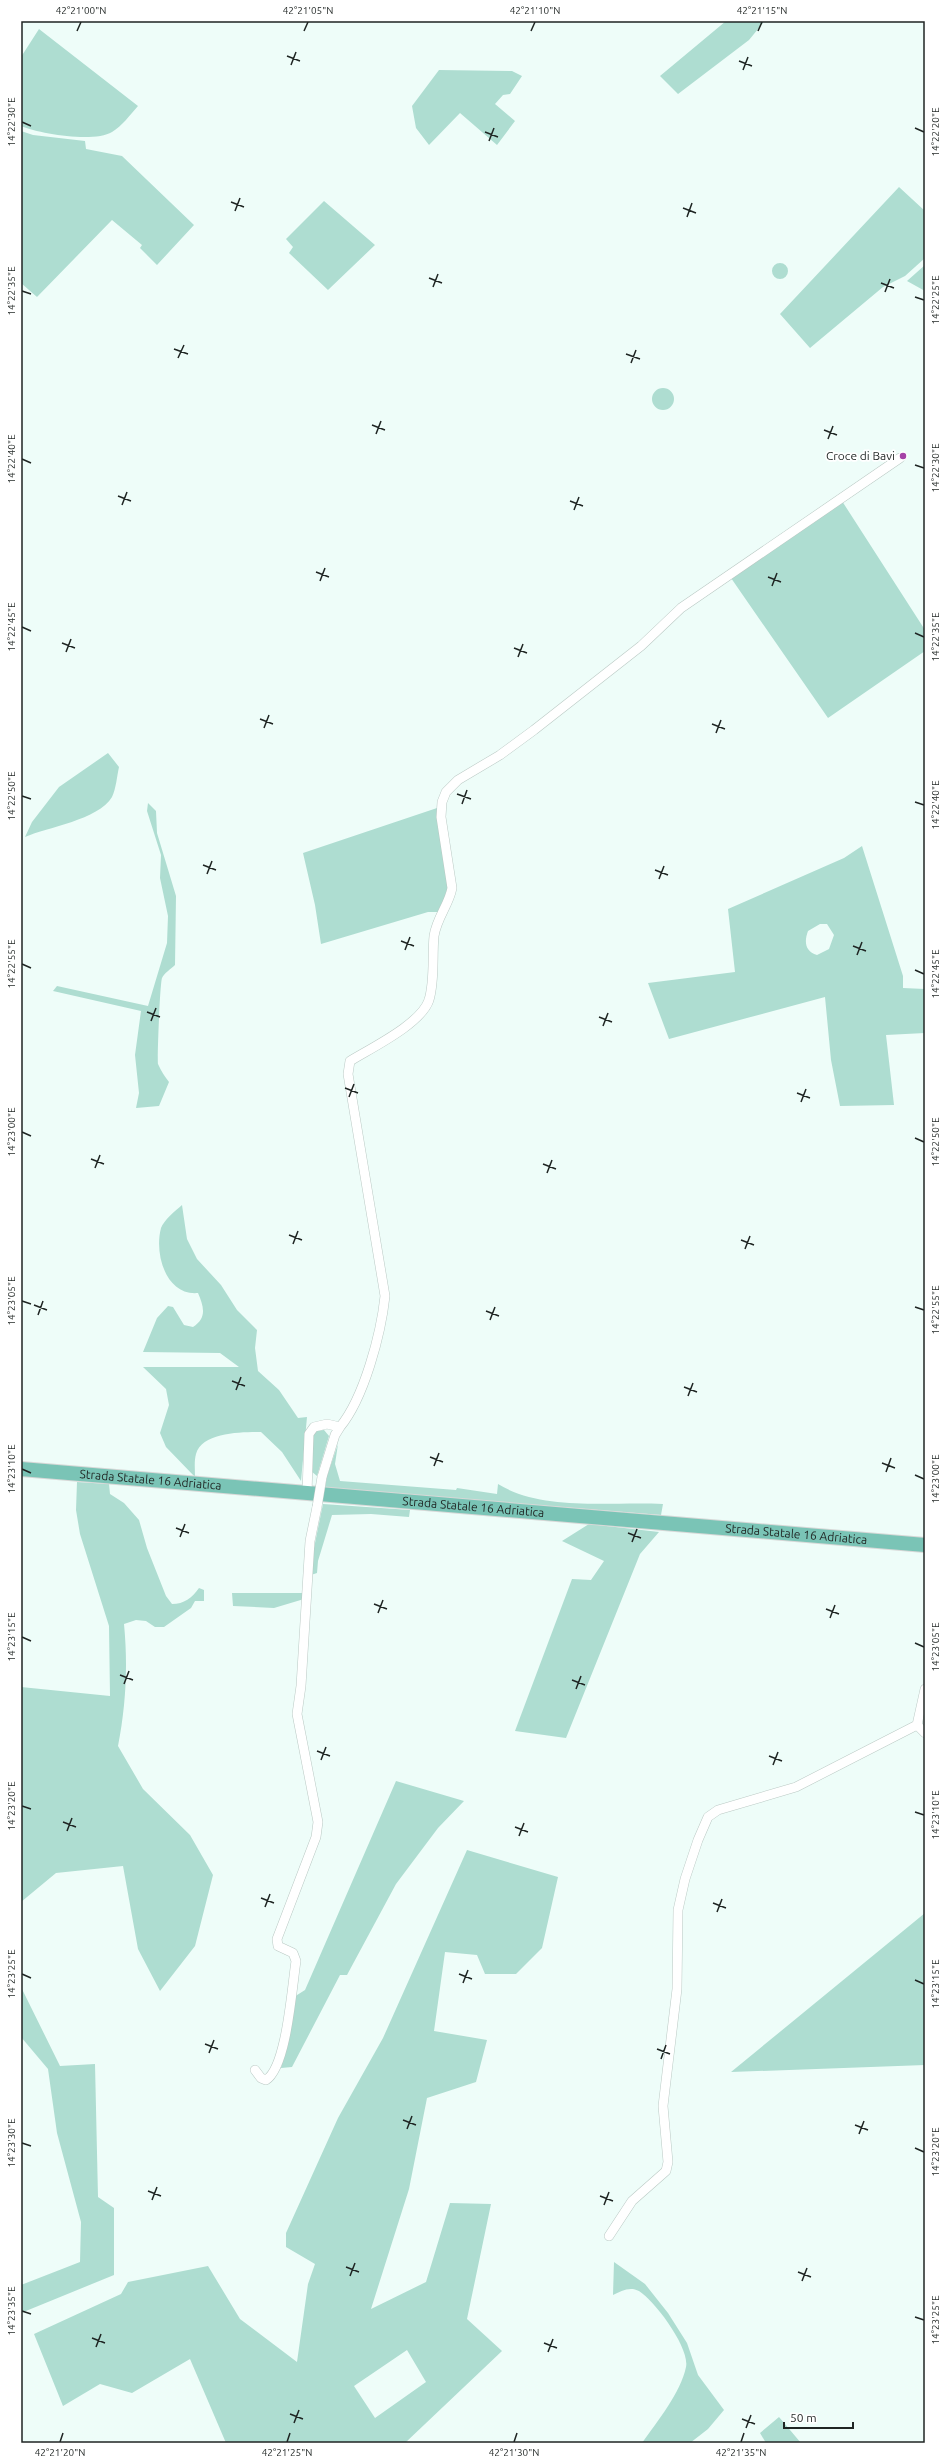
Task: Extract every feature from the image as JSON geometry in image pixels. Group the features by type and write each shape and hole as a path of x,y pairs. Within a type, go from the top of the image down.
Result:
{"main road":[{"name":"Strada Statale 16 Adriatica","path":"21,1469 925,1545"}],"street":[{"path":"256,2070 261,2078 266,2080 271,2077 284,2043 296,1961 293,1953 278,1946 277,1939 316,1837 318,1822 297,1714 301,1686 310,1541 322,1477 334,1435 354,1406 382,1321 385,1296 348,1074 350,1061 415,1020 429,1001 434,935 439,914 451,897 452,888 441,817 442,802 446,792 458,780 500,755 534,730 641,646 681,608 900,458"},
{"path":"303,1493 309,1434 314,1427 327,1424 340,1427"},
{"path":"918,1725 925,1689"},
{"path":"918,1725 925,1733"},
{"path":"609,2236 632,2201 666,2171 668,2162 663,2106 677,1989 678,1910 685,1879 708,1817 718,1810 796,1787 918,1725"}],"green space":[{"path":"726,21 763,21 763,23 749,40 678,94 660,76"},
{"path":"39,29 138,106 116,130 104,135 80,137 41,132 21,126 21,57"},
{"path":"439,70 512,71 522,76 510,94 503,95 495,104 515,121 497,145 460,113 429,145 416,128 412,106"},
{"path":"21,131 33,135 85,141 86,149 122,156 194,225 157,265 140,248 142,245 112,220 37,297 21,283"},
{"path":"899,187 925,211 925,258 905,276 883,287 810,348 780,314"},
{"path":"324,201 375,245 328,290 289,253 293,247 286,239"},
{"path":"780,263 786,265 788,271 786,277 780,279 774,277 772,271 774,265"},
{"path":"925,265 925,291 907,281"},
{"path":"659,388 667,388 674,395 674,403 667,410 659,410 652,403 652,395"},
{"path":"842,501 925,630 925,651 828,718 731,578"},
{"path":"108,753 119,767 112,797 105,805 96,812 72,822 25,837 32,822 59,787"},
{"path":"148,803 156,811 157,833 176,896 175,965 163,976 161,983 158,1064 169,1082 159,1106 136,1108 139,1093 135,1055 141,1011 53,991 57,986 148,1006 167,943 168,916 160,878 161,855 147,811"},
{"path":"440,807 450,885 439,912 428,912 321,944 315,905 303,853"},
{"path":"862,846 903,976 903,988 925,989 925,1033 886,1035 894,1105 840,1106 831,1060 825,997 669,1039 648,983 735,972 728,909 844,858","holes":["820,924 827,924 834,935 829,949 817,955 810,951 806,946 808,931"]},
{"path":"182,1205 187,1239 197,1259 221,1285 237,1310 257,1330 255,1348 258,1371 279,1390 298,1418 307,1417 301,1481 282,1452 261,1432 234,1433 214,1437 206,1441 196,1454 195,1477 166,1447 160,1433 169,1405 166,1389 143,1367 239,1367 220,1353 143,1352 157,1318 168,1306 173,1307 184,1325 193,1327 201,1320 203,1308 198,1293 187,1292 178,1288 170,1281 161,1261 159,1250 159,1238 162,1225"},
{"path":"324,1430 329,1436 317,1476 311,1471 310,1442 315,1431"},
{"path":"338,1444 335,1464 340,1481 456,1490 457,1488 497,1494 498,1484 516,1493 536,1499 557,1502 663,1504 661,1515 325,1488 327,1476"},
{"path":"77,1482 109,1484 110,1494 124,1503 139,1520 147,1548 166,1596 172,1604 187,1600 194,1595 199,1588 204,1590 204,1601 195,1601 191,1608 164,1627 155,1627 146,1621 136,1620 124,1624 126,1685 118,1746 143,1789 190,1835 213,1875 195,1946 160,1991 138,1949 123,1866 56,1873 21,1902 21,1687 110,1696 109,1626 80,1534 76,1510"},
{"path":"323,1504 410,1510 409,1517 371,1514 332,1515 318,1561 317,1573 311,1575 314,1548"},
{"path":"589,1524 659,1532 640,1554 566,1738 515,1731 572,1579 591,1580 604,1561 562,1541"},
{"path":"232,1593 304,1593 304,1599 274,1608 233,1606"},
{"path":"396,1781 464,1801 438,1828 396,1884 347,1975 340,1975 292,2067 281,2068 294,1997 305,1990"},
{"path":"467,1850 558,1877 542,1948 516,1974 485,1974 477,1955 445,1952 434,2031 487,2040 476,2082 427,2098 409,2189 371,2309 426,2282 450,2203 491,2204 467,2319 502,2351 405,2443 226,2443 190,2359 132,2393 100,2384 63,2406 34,2334 121,2294 128,2282 208,2266 240,2319 297,2362 308,2284 315,2264 286,2247 286,2233 338,2118 383,2038","holes":["407,2350 426,2382 375,2418 354,2386"]},
{"path":"925,1913 925,2065 731,2072"},
{"path":"21,1987 60,2066 95,2064 98,2197 114,2208 114,2275 21,2313 21,2285 80,2262 81,2222 57,2133 48,2069 21,2037"},
{"path":"614,2262 645,2284 668,2313 687,2343 698,2375 724,2410 708,2429 690,2443 642,2443 674,2396 683,2377 686,2367 686,2359 677,2337 662,2314 646,2296 639,2291 632,2289 613,2295"},
{"path":"779,2417 801,2443 766,2443 760,2433"}],"place":[{"name":"Croce di Bavi","path":"903,456"}]}
